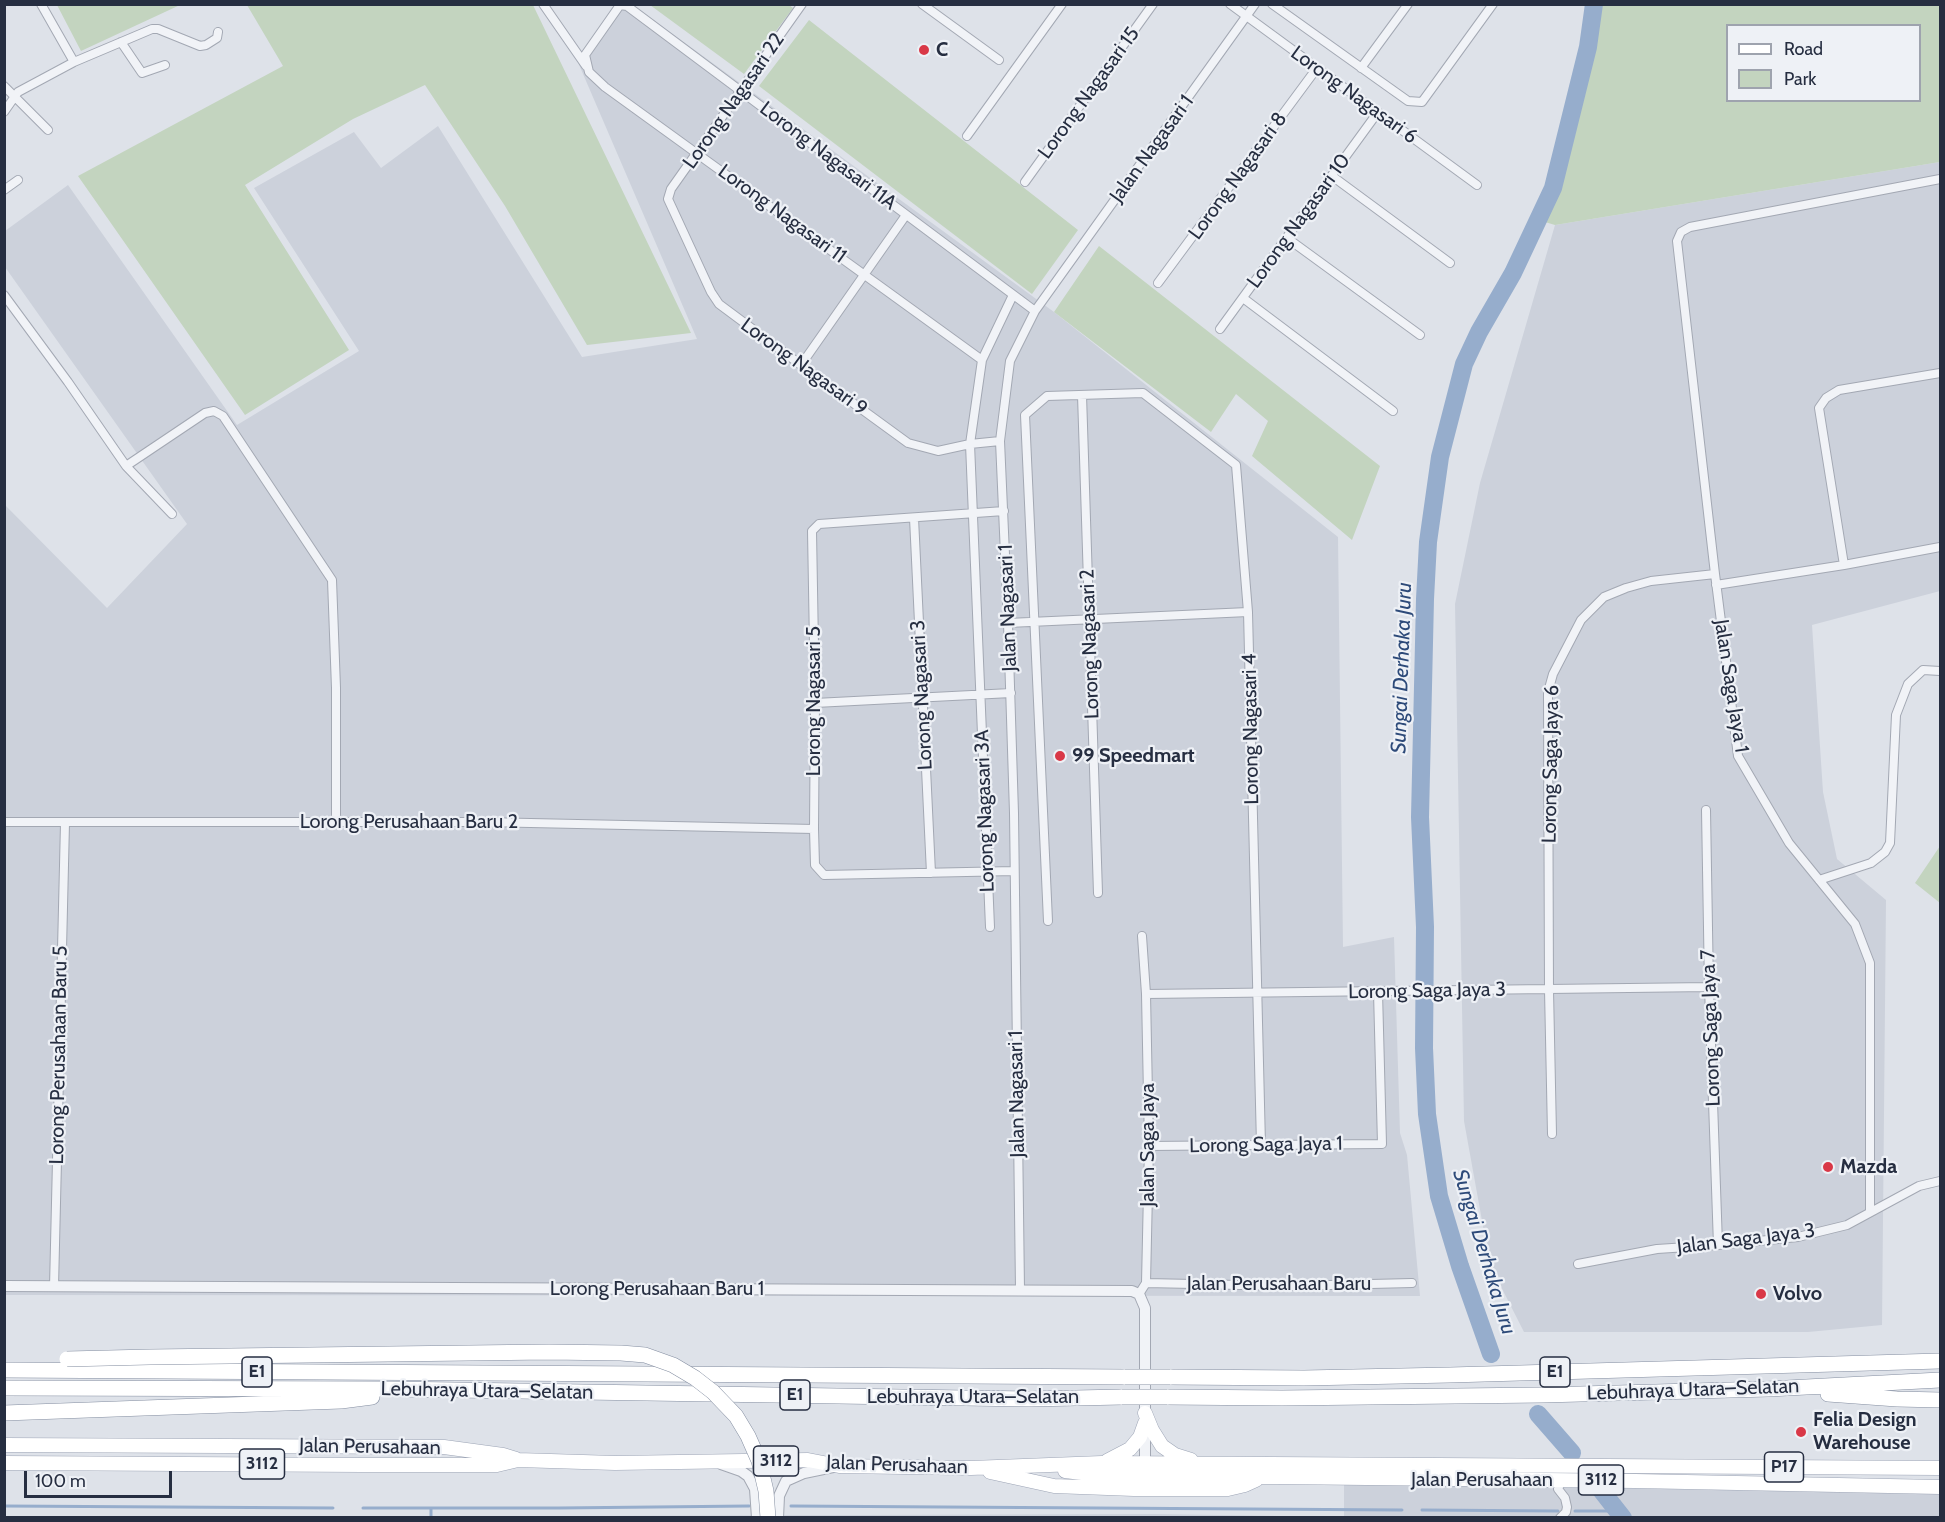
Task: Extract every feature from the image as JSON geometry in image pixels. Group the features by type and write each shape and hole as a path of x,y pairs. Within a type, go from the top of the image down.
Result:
{"highway":[{"path":"26,1370 67,1359 150,1357 549,1352 621,1353 645,1356 673,1365 695,1378 713,1392 735,1416 748,1436 759,1461 766,1491 768,1518"},
{"name":"Lebuhraya Utara–Selatan","path":"4,1370 1304,1378 1941,1361"},
{"name":"Lebuhraya Utara–Selatan","path":"4,1388 392,1389 1029,1399 1282,1398 1768,1389 1941,1380"},
{"path":"4,1413 366,1399 392,1389"},
{"path":"1768,1389 1897,1400 1941,1400"}],"main road":[{"path":"1102,1463 1130,1449 1140,1437 1145,1418"},
{"path":"1145,1418 1162,1446 1175,1455 1200,1463"},
{"name":"Jalan Perusahaan","path":"4,1444 461,1448 510,1456 518,1460"},
{"path":"348,1446 348,1465"},
{"name":"Jalan Perusahaan","path":"4,1463 348,1465 497,1464 518,1460 615,1463 808,1460 839,1466 971,1468 1102,1463 1143,1470 1261,1477 1941,1487"},
{"name":"Jalan Perusahaan","path":"1024,1466 1099,1475 1200,1463 1941,1468"},
{"path":"971,1468 1054,1486 1134,1489 1228,1489 1245,1485 1261,1477"}],"street":[{"path":"41,4 74,62"},
{"name":"Lorong Nagasari 11","path":"543,4 588,72 605,87 982,360"},
{"name":"Lorong Nagasari 22","path":"668,199 671,189 802,4"},
{"path":"922,4 999,60"},
{"path":"967,136 1062,4"},
{"name":"Lorong Nagasari 15","path":"1025,182 1153,4"},
{"name":"Lorong Nagasari 6","path":"1230,4 1478,185"},
{"name":"Jalan Nagasari 1","path":"1020,1290 1011,693 1000,441 1010,361 1035,311 1255,4"},
{"path":"1272,4 1408,101 1422,102 1493,4"},
{"path":"1361,68 1408,4"},
{"path":"586,66 585,55 620,5"},
{"name":"Lorong Nagasari 11A","path":"620,5 627,6 1035,311"},
{"path":"4,112 15,95 74,62 152,29 158,29 200,46 217,38 218,32"},
{"path":"121,42 142,73 165,65"},
{"name":"Lorong Nagasari 8","path":"1158,283 1317,68"},
{"path":"4,86 48,130"},
{"name":"Lorong Nagasari 10","path":"1220,329 1378,112"},
{"path":"1332,176 1450,263"},
{"name":"Jalan Saga Jaya 1","path":"1869,1212 1869,963 1855,924 1788,843 1738,756 1714,574 1677,241 1681,232 1690,227 1941,179"},
{"path":"4,190 18,180"},
{"name":"Lorong Nagasari 9","path":"668,199 711,292 719,304 908,443 938,451 970,444 1000,441"},
{"path":"801,365 906,215"},
{"path":"1287,238 1420,335"},
{"path":"4,295 126,466 172,514"},
{"name":"Jalan Nagasari 1","path":"980,694 970,444 982,360 1013,295"},
{"path":"1243,298 1393,411"},
{"path":"1844,565 1819,408 1826,398 1839,390 1941,373"},
{"name":"Lorong Nagasari 4","path":"1082,395 1143,393 1236,465 1248,612 1261,1145"},
{"path":"1048,921 1025,415 1047,396 1082,395"},
{"name":"Lorong Nagasari 2","path":"1082,395 1098,893"},
{"path":"126,466 205,413 214,411 223,416 333,580 336,822"},
{"path":"914,518 1004,511"},
{"name":"Lorong Nagasari 5","path":"914,518 819,524 812,531 815,865 824,875 931,873"},
{"name":"Lorong Nagasari 3","path":"914,518 931,873"},
{"path":"1716,585 1941,547"},
{"name":"Lorong Saga Jaya 6","path":"1552,1134 1548,692 1553,674 1581,620 1604,597 1651,581 1714,574"},
{"path":"1008,624 1248,612"},
{"path":"1819,880 1871,863 1885,852 1890,843 1896,715 1908,684 1923,670 1941,671"},
{"path":"815,703 1011,693"},
{"name":"Lorong Nagasari 3A","path":"980,694 990,927"},
{"name":"Lorong Saga Jaya 7","path":"1706,810 1709,987 1718,1245"},
{"name":"Lorong Perusahaan Baru 2","path":"4,822 483,822 814,829"},
{"name":"Lorong Perusahaan Baru 5","path":"54,1287 65,823"},
{"path":"931,873 1014,871"},
{"name":"Jalan Saga Jaya","path":"1142,936 1146,994 1149,1146 1146,1283"},
{"name":"Lorong Saga Jaya 3","path":"1146,994 1709,987"},
{"name":"Lorong Saga Jaya 1","path":"1149,1146 1382,1144 1378,992"},
{"name":"Jalan Saga Jaya 3","path":"1578,1264 1657,1249 1798,1237 1847,1225 1919,1186 1941,1181"},
{"path":"1134,1489 1143,1470 1145,1308 1139,1294 1146,1283"},
{"name":"Jalan Perusahaan Baru","path":"1146,1283 1288,1286 1412,1283"},
{"name":"Lorong Perusahaan Baru 1","path":"4,1286 1020,1290 1132,1291 1139,1294"},
{"path":"713,1461 741,1471 748,1476 755,1489 757,1518"},
{"path":"778,1518 779,1496 786,1482 804,1473 839,1466"},
{"path":"1560,1518 1566,1512 1567,1507 1565,1498 1558,1489 1560,1484 1567,1480"}],"shaded area":[{"path":"615,5 633,5 1054,312 1338,537 1343,947 1394,937 1400,1133 1407,1155 1420,1296 5,1295 4,504 107,608 187,524 5,267 5,231 68,185 237,425 359,351 254,188 354,132 381,168 438,126 582,357 697,339 577,60"},
{"path":"1940,162 1940,591 1812,625 1823,792 1837,859 1886,900 1882,1325 1808,1332 1524,1332 1490,1265 1464,1121 1455,604 1480,483 1555,225"},
{"path":"1344,1483 1940,1494 1940,1518 5,1518 1155,1514 1344,1517"}],"green space":[{"path":"57,5 180,5 81,51"},
{"path":"247,5 533,5 691,333 587,345 505,206 425,85 353,119 245,185 349,350 245,415 78,176 283,66"},
{"path":"650,5 789,5 793,8 744,74"},
{"path":"1597,5 1940,5 1940,162 1555,225 1545,222 1560,185"},
{"path":"809,20 1078,230 1032,294 759,86"},
{"path":"1099,246 1380,466 1352,540 1252,456 1268,421 1236,394 1211,432 1054,312"},
{"path":"1940,846 1940,903 1915,883"}],"waterway":[{"name":"Sungai Derhaka Juru","path":"1491,1354 1460,1266 1439,1196 1427,1114 1424,1048 1425,927 1420,817 1428,542 1440,457 1464,364 1479,332 1513,273 1553,188 1588,47 1594,4"},
{"path":"1538,1414 1572,1453"},
{"path":"1601,1490 1623,1518"},
{"path":"4,1506 333,1508"},
{"path":"363,1508 749,1506"},
{"path":"791,1506 1402,1510"},
{"path":"431,1509 431,1518"},
{"path":"1422,1510 1558,1511"},
{"path":"1575,1511 1618,1511"}],"place":[{"name":"C","path":"924,50"},
{"name":"99 Speedmart","path":"1060,756"},
{"name":"Mazda","path":"1828,1167"},
{"name":"Volvo","path":"1761,1294"},
{"name":"Felia Design Warehouse","path":"1801,1432"}]}
